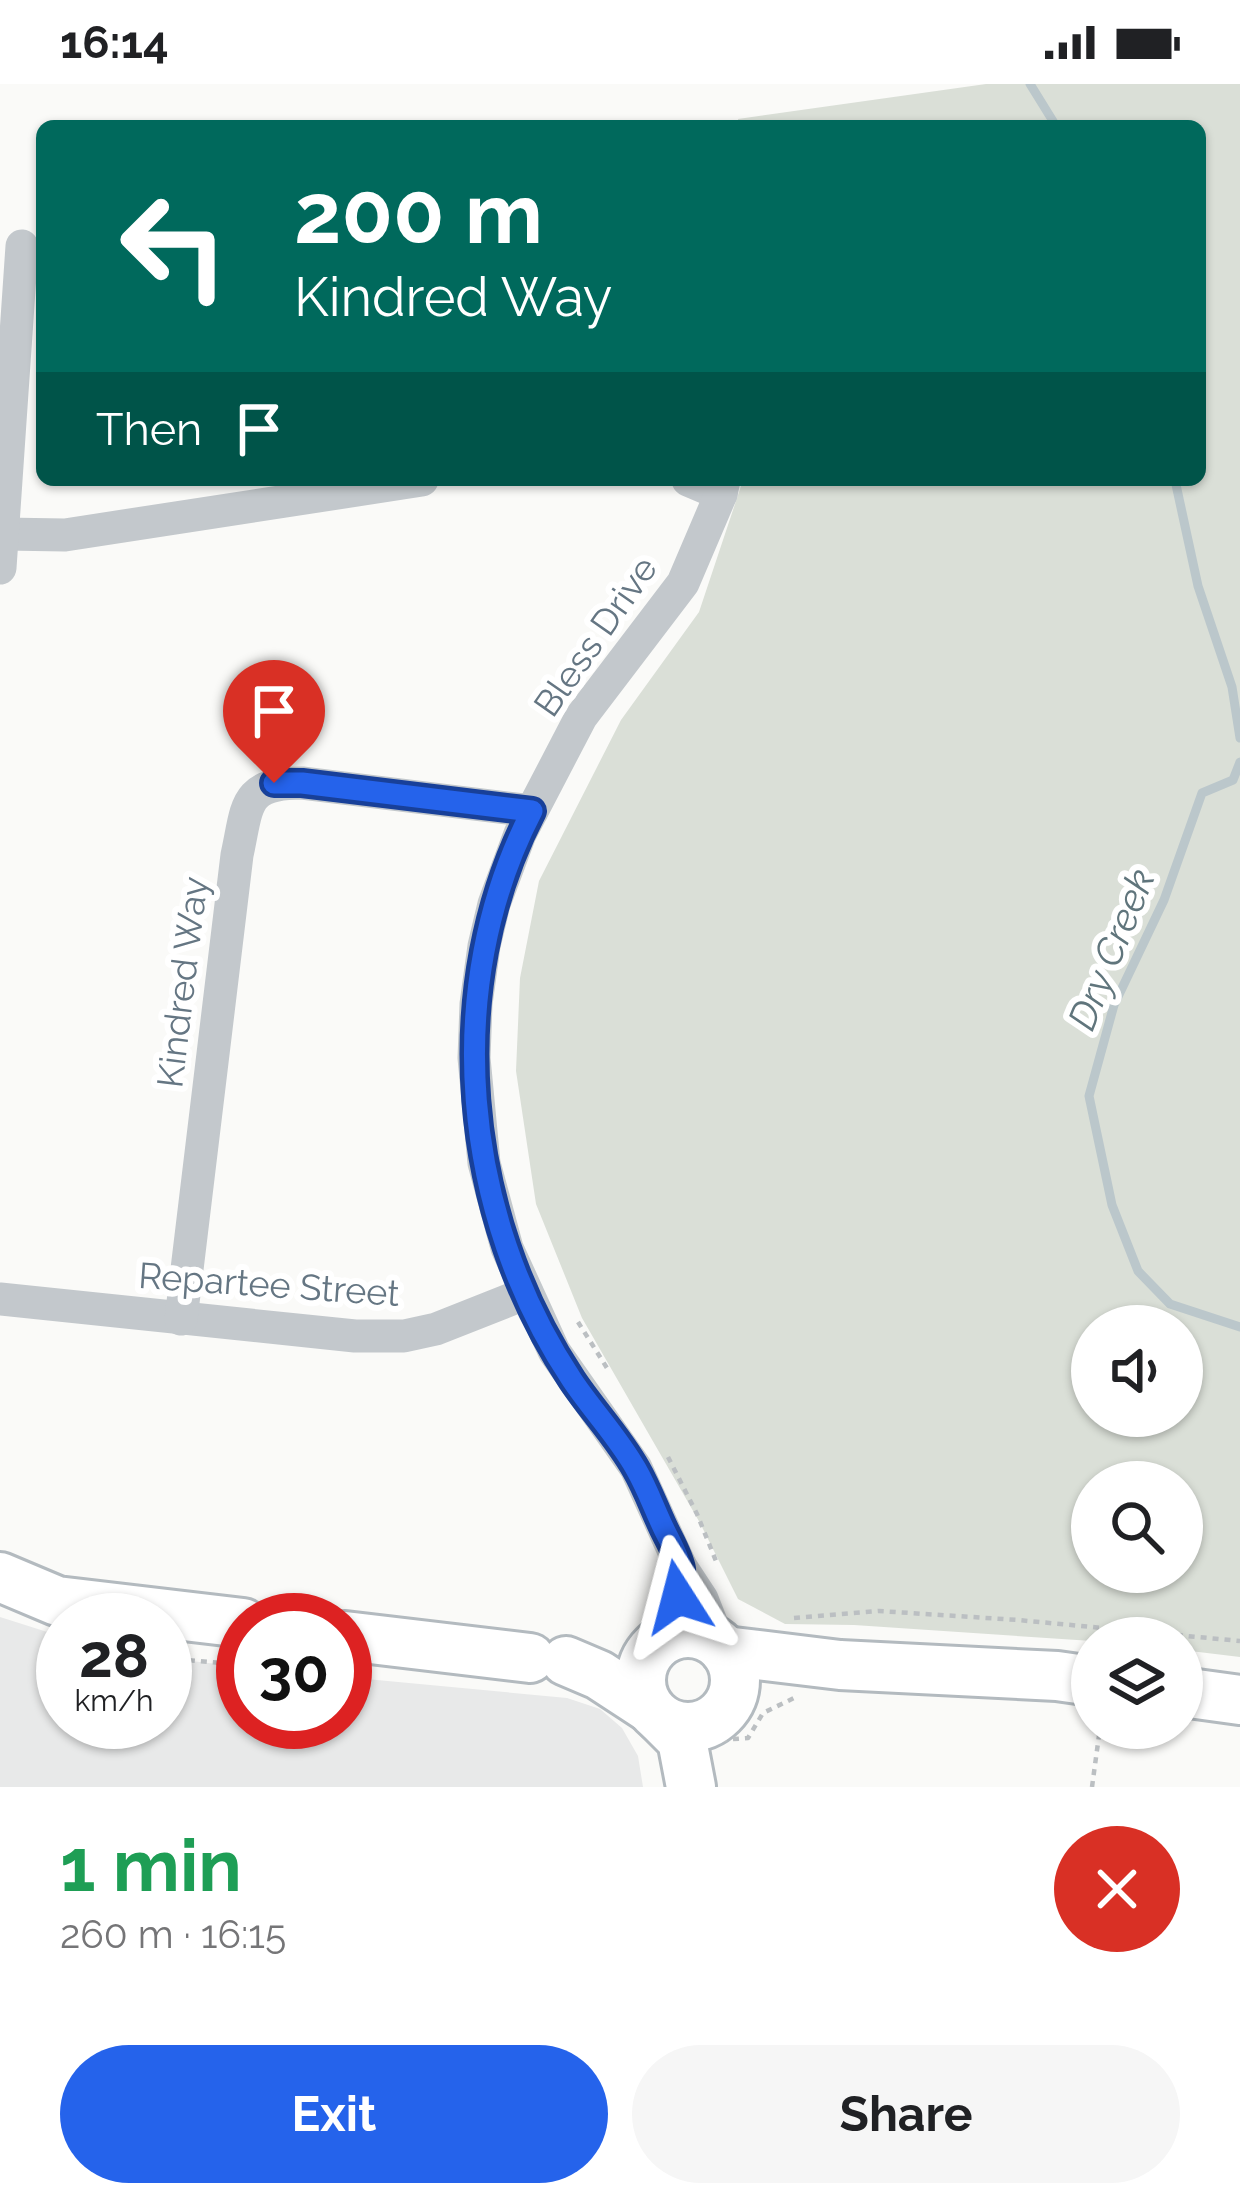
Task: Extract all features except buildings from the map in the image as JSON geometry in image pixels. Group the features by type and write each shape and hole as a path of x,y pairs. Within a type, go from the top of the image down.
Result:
{"street":[{"path":"21,246 2,551 65,535 383,486"},
{"name":"Bless Drive","path":"723,487 683,583 581,717 520,834 484,946 474,1058 484,1162 507,1248 554,1352 636,1468 723,1648"},
{"name":"Kindred Way","path":"181,1318 237,855 255,793 274,783 302,783 532,811"},
{"name":"Repartee Street","path":"0,1299 356,1336 404,1336 436,1329 526,1293"},
{"path":"681,1567 674,1622 648,1654 641,1686 654,1713 682,1740 691,1787"},
{"path":"0,1577 57,1601 216,1620"},
{"path":"372,1639 605,1661 692,1633 774,1667 840,1665 1071,1678"},
{"path":"723,1648 736,1677 732,1720"},
{"path":"548,1659 599,1676 676,1726 732,1720"},
{"path":"703,1787 732,1720 774,1667"},
{"path":"1203,1695 1240,1700"}],"path":[{"path":"574,1316 615,1381"},
{"path":"667,1456 719,1567"},
{"path":"732,1720 774,1706 773,1620 879,1611 1071,1625"},
{"path":"1203,1637 1240,1641"},
{"path":"1092,1787 1097,1749"}],"shaded area":[{"path":"986,84 1240,84 1240,1657 1203,1653 1203,1617 1071,1617 1071,1640 785,1624 738,1599 700,1523 582,1318 536,1204 516,1071 520,978 539,881 621,720 699,612 741,486 1206,486 1206,120 738,119"},
{"path":"0,1617 36,1628 36,1749 192,1749 192,1661 216,1664 216,1749 372,1749 372,1680 567,1698 600,1709 622,1728 638,1756 643,1787 0,1787"}],"waterway":[{"name":"Dry Creek","path":"1030,84 1052,120"},
{"name":"Dry Creek","path":"1176,486 1198,586 1232,687 1240,738"},
{"name":"Dry Creek","path":"1240,762 1233,780 1202,793 1164,900 1114,1005 1089,1096 1112,1205 1138,1271 1170,1304 1240,1327"}],"route":[{"path":"274,783 532,811 494,904 476,1004 474,1058 484,1162 507,1248 543,1331 636,1468 681,1567 678,1597"}]}
